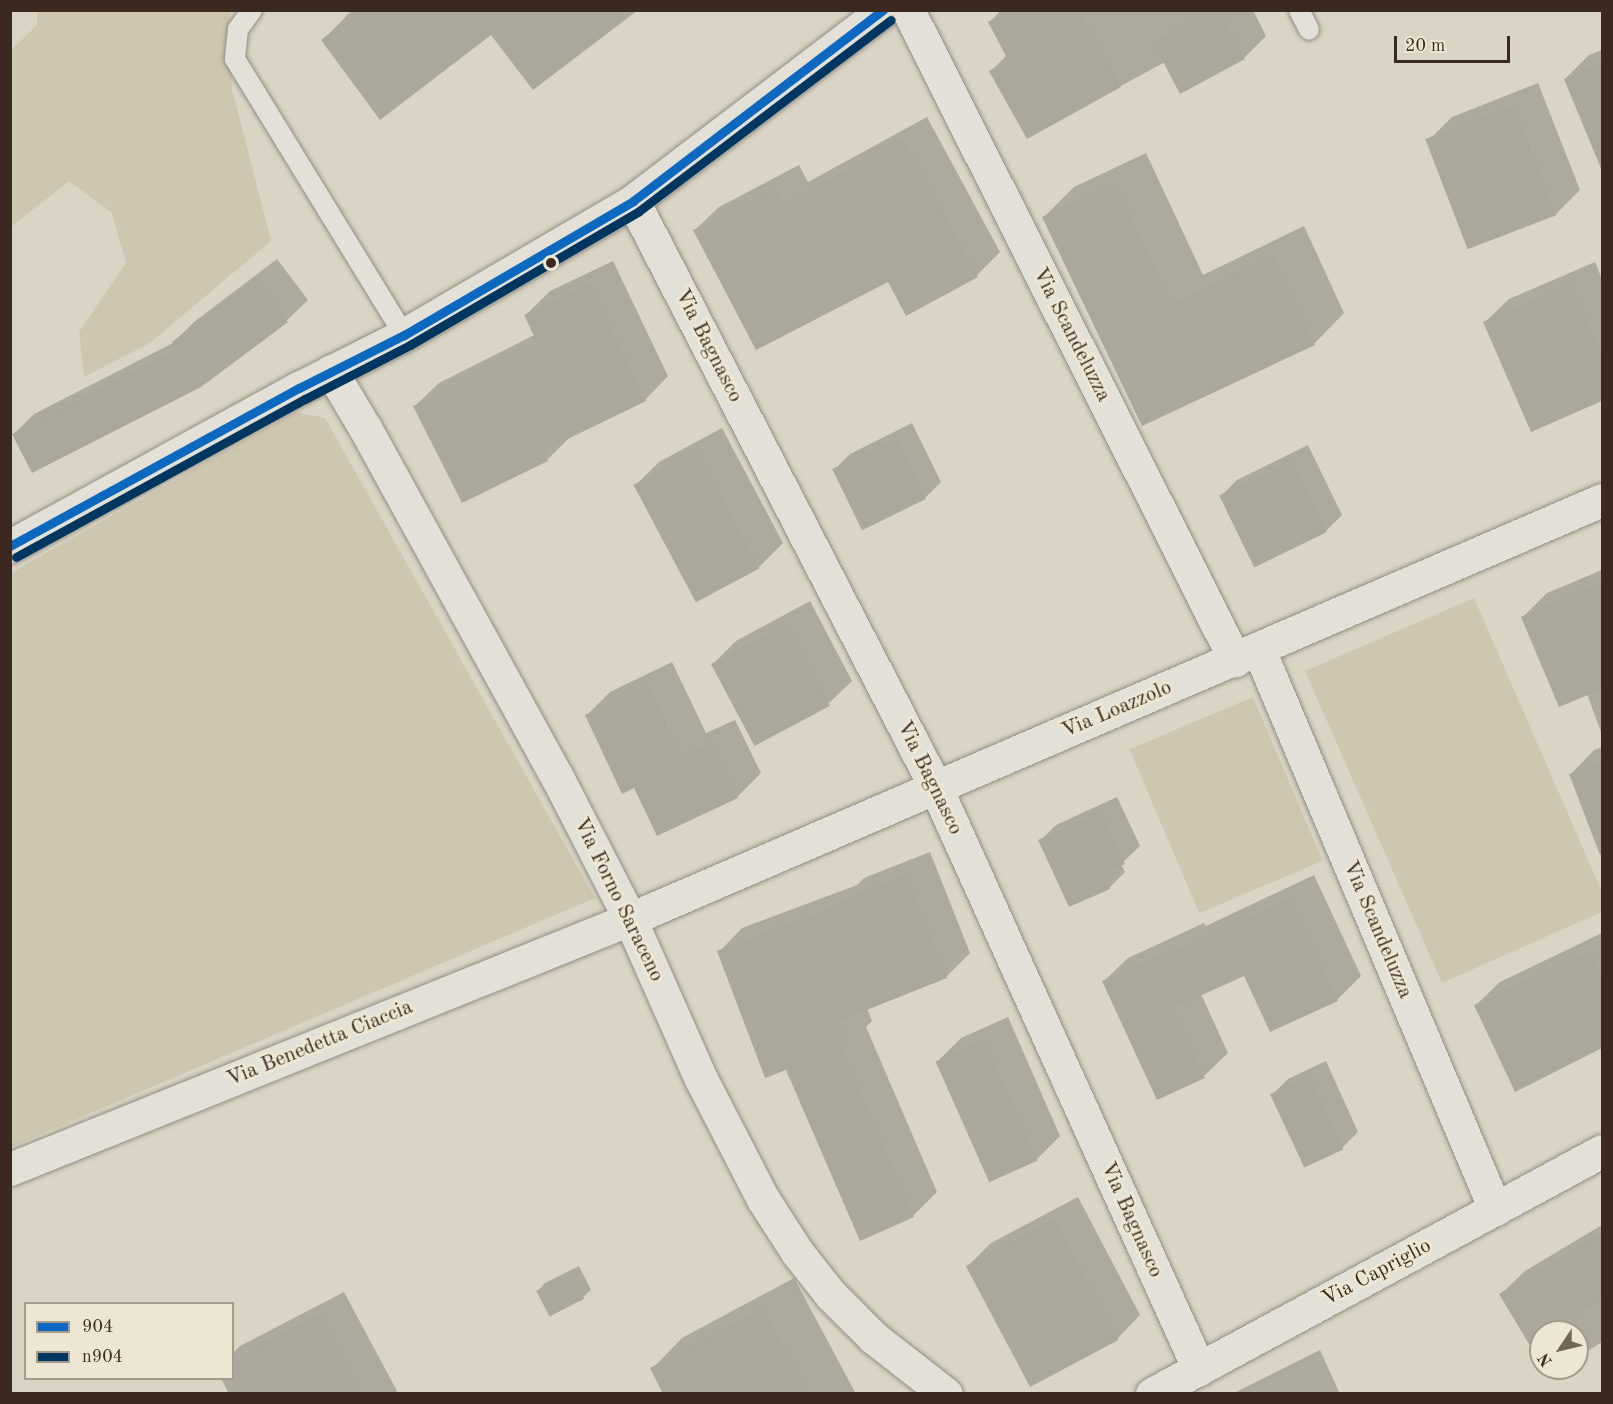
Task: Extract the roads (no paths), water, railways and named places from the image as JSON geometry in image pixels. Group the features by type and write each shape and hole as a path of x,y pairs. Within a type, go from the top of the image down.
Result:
{"street":[{"path":"10,546 331,371 404,335 633,201 884,10"},
{"name":"Via Scandeluzza","path":"908,10 1247,655 1495,1209"},
{"name":"Via Bagnasco","path":"633,201 936,788 1199,1369"},
{"name":"Via Forno Saraceno","path":"331,371 465,608 630,919 700,1079 733,1144 797,1252 831,1295 874,1338 946,1394"},
{"name":"Via Loazzolo","path":"630,919 1247,655 1602,500"},
{"name":"Via Benedetta Ciaccia","path":"10,1169 630,919"},
{"name":"Via Capriglio","path":"1152,1394 1602,1152"}],"lane":[{"path":"252,10 238,29 235,59 404,335"},
{"path":"1299,10 1309,30"}]}
